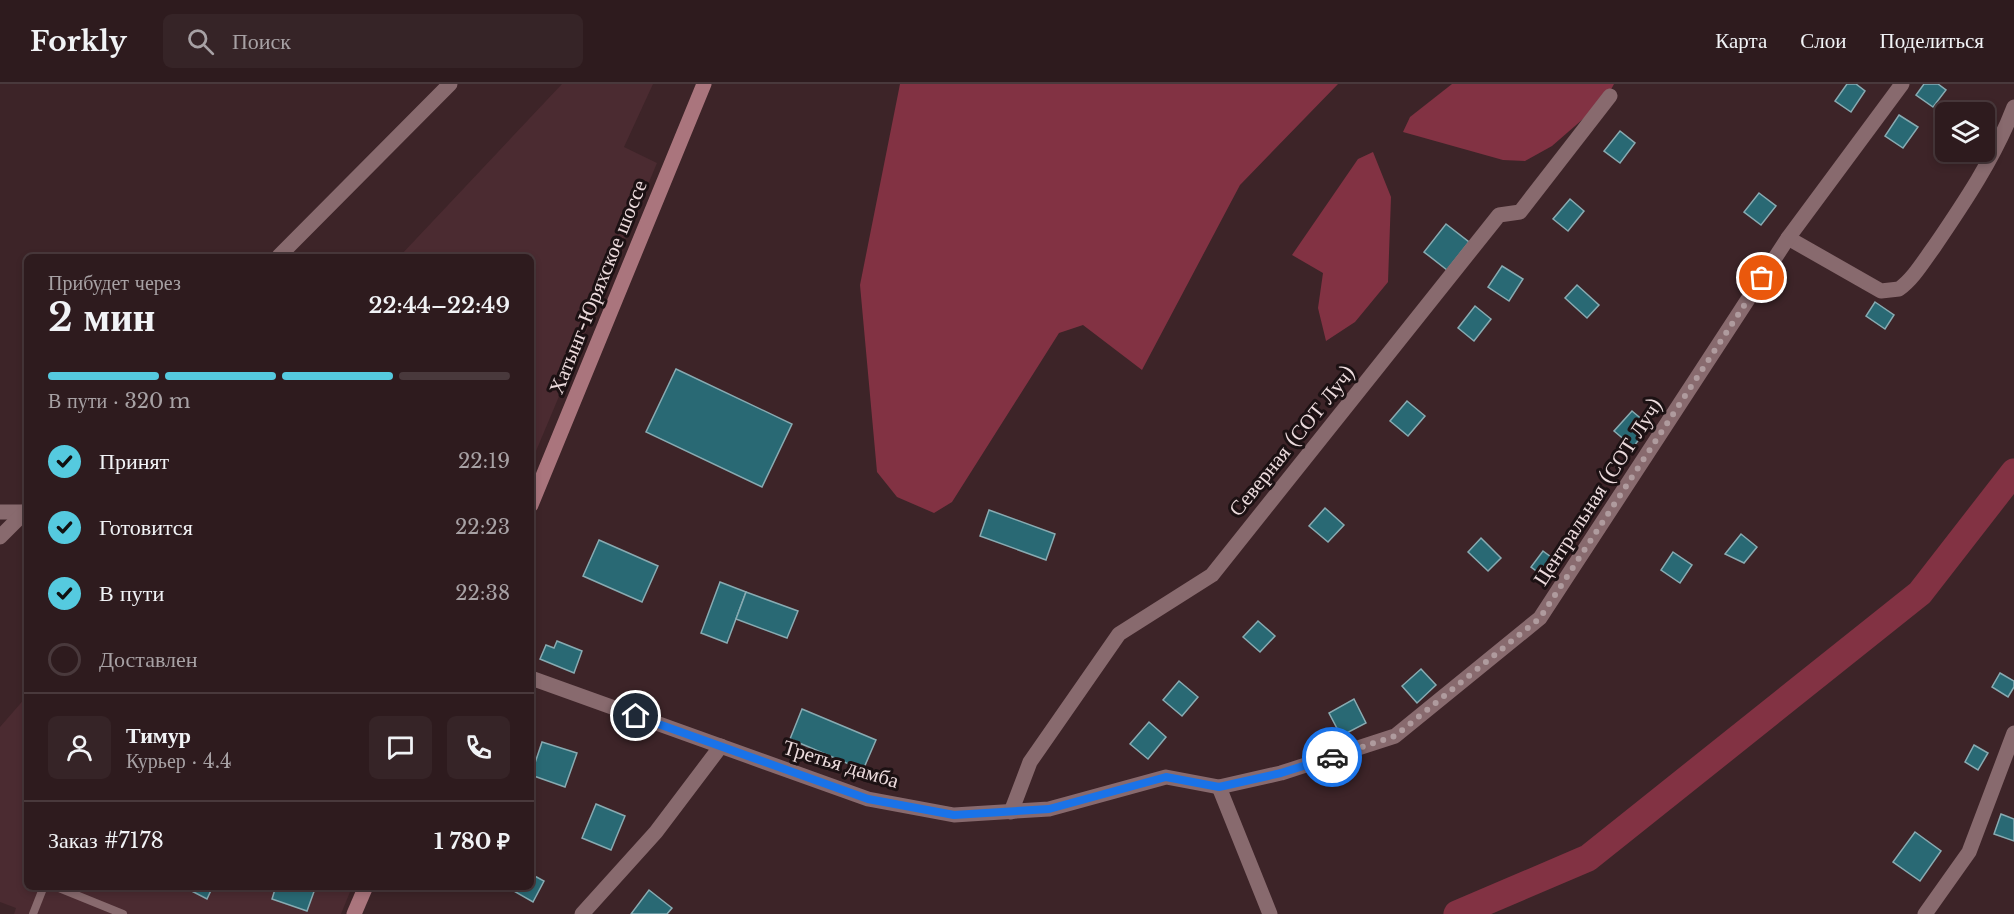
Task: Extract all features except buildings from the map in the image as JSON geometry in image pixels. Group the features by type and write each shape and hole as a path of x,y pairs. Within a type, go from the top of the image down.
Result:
{"main road":[{"name":"Хатынг-Юряхское шоссе","path":"534,498 704,84"},
{"path":"354,914 364,890"}],"street":[{"path":"281,254 450,84"},
{"name":"Центральная (СОТ Луч)","path":"1219,787 1281,773 1395,736 1540,618 1788,238 1902,84"},
{"name":"Северная (СОТ Луч)","path":"1011,812 1030,762 1119,634 1212,575 1499,215 1520,212 1610,96"},
{"path":"1788,238 1881,291 1899,289 1918,268 1962,207 2007,125 2014,107"},
{"path":"0,512 24,511"},
{"path":"0,537 24,513"},
{"name":"Третья дамба","path":"534,679 868,799 954,815 1049,809 1166,777 1219,787"},
{"path":"1925,914 1969,852 2014,734"},
{"path":"582,914 656,832 721,746"},
{"path":"1219,787 1270,914"}],"lane":[{"path":"33,914 42,890"},
{"path":"64,890 123,914"}],"shaded area":[{"path":"562,84 653,84 624,147 657,163 534,456 534,254 402,254"},
{"path":"900,84 1338,84 1240,185 1142,370 1083,325 1059,333 952,502 934,513 897,497 877,472 860,285"},
{"path":"1452,84 1614,84 1606,99 1552,146 1525,161 1503,160 1403,132 1410,117"},
{"path":"1373,152 1391,197 1388,282 1355,322 1326,341 1318,308 1323,273 1292,255 1358,159"},
{"path":"24,699 24,890 351,890 341,914 14,914 16,908 0,902 0,727"}],"waterway":[{"path":"1457,914 1588,858 1920,593 2014,472"}],"way so far":[{"path":"1332,757 1395,736 1540,618 1762,278"}],"route":[{"path":"636,716 868,799 954,815 1049,809 1166,777 1219,787 1281,773 1332,757"}]}
